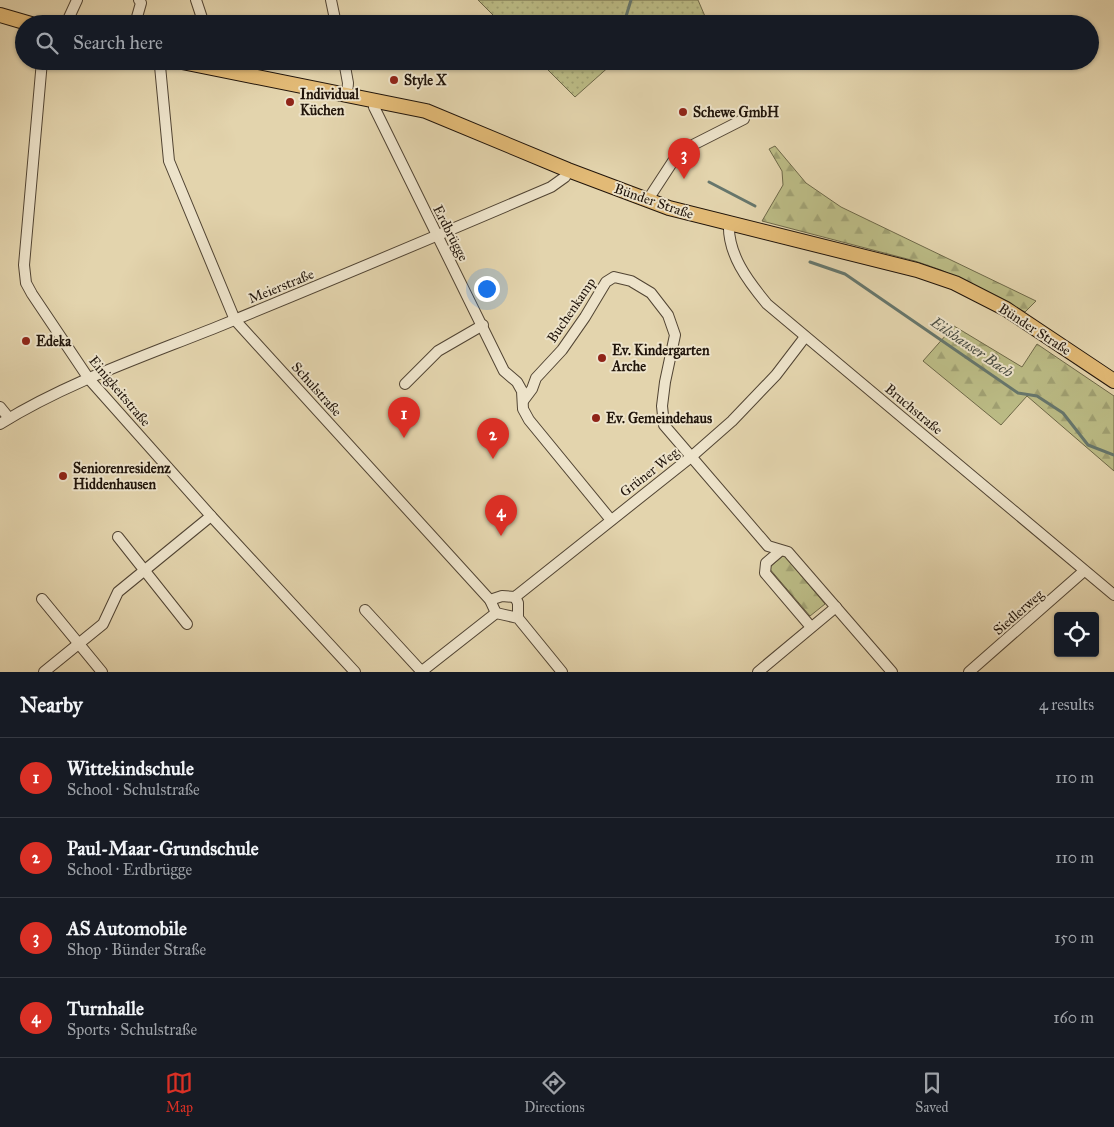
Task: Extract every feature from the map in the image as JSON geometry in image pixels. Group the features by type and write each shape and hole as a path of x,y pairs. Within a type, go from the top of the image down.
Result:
{"main road":[{"path":"0,15 15,19"},
{"name":"Bünder Straße","path":"234,70 434,114 647,201 703,218 729,222 917,270 955,283 1006,309 1114,381"}],"street":[{"path":"70,15 77,0"},
{"path":"137,15 139,0"},
{"path":"196,0 201,15"},
{"path":"330,0 334,15"},
{"name":"Einigkeitstraße","path":"41,70 24,265 26,283 89,379 211,516 355,672"},
{"name":"Schulstraße","path":"160,70 169,161 235,320 490,600 496,613"},
{"path":"346,70 348,83 347,95"},
{"name":"Erdbrügge","path":"374,100 374,107 504,371 517,382 522,391 524,409 529,420 611,520"},
{"path":"647,201 679,152 744,119"},
{"name":"Meierstraße","path":"0,424 30,406 89,379 438,236 551,187 565,177 568,170"},
{"name":"Bruchstraße","path":"729,222 728,233 734,252 746,277 768,304 1114,596"},
{"name":"Buchenkamp","path":"523,401 532,389 536,378 562,350 606,282 614,277 631,281 651,292 668,315 675,335 662,406 664,425 768,546 788,552 892,672"},
{"path":"405,384 438,351 482,325"},
{"name":"Grüner Weg","path":"490,600 502,596 515,596 691,457 732,421 776,375 805,337"},
{"path":"517,382 536,378"},
{"path":"0,407 9,418"},
{"path":"44,672 103,624 118,592 211,516"},
{"path":"118,537 187,624"},
{"path":"780,551 766,563 766,573 811,627"},
{"name":"Siedlerweg","path":"969,672 1084,571"},
{"path":"515,596 518,604 518,618"},
{"path":"42,599 102,672"},
{"path":"758,672 836,608"},
{"path":"365,610 421,672 496,613 518,618 562,672"}],"green space":[{"path":"478,0 698,0 704,15 493,15"},
{"path":"548,70 605,70 575,97"},
{"path":"775,146 806,183 841,207 1036,301 1025,312 941,270 915,261 762,221 783,185 782,171 769,149"},
{"path":"954,326 1022,367 1037,344 1114,396 1114,471 1027,396 1001,425 923,361"},
{"path":"784,555 825,604 810,616 769,568"}],"waterway":[{"name":"Eilshauser Bach","path":"626,15 631,0"},
{"name":"Eilshauser Bach","path":"709,182 755,206"},
{"name":"Eilshauser Bach","path":"810,262 845,274 1018,393 1037,396 1063,413 1088,445 1114,455"}],"place":[{"name":"Style X","path":"394,80"},
{"name":"Individual Küchen","path":"290,102"},
{"name":"Schewe GmbH","path":"683,112"},
{"name":"AS Automobile","path":"684,179"},
{"name":"Edeka","path":"26,341"},
{"name":"Ev. Kindergarten Arche","path":"602,358"},
{"name":"Ev. Gemeindehaus","path":"596,418"},
{"name":"Wittekindschule","path":"404,438"},
{"name":"Paul-Maar-Grundschule","path":"493,459"},
{"name":"Seniorenresidenz Hiddenhausen","path":"63,476"},
{"name":"Turnhalle","path":"501,536"}]}
